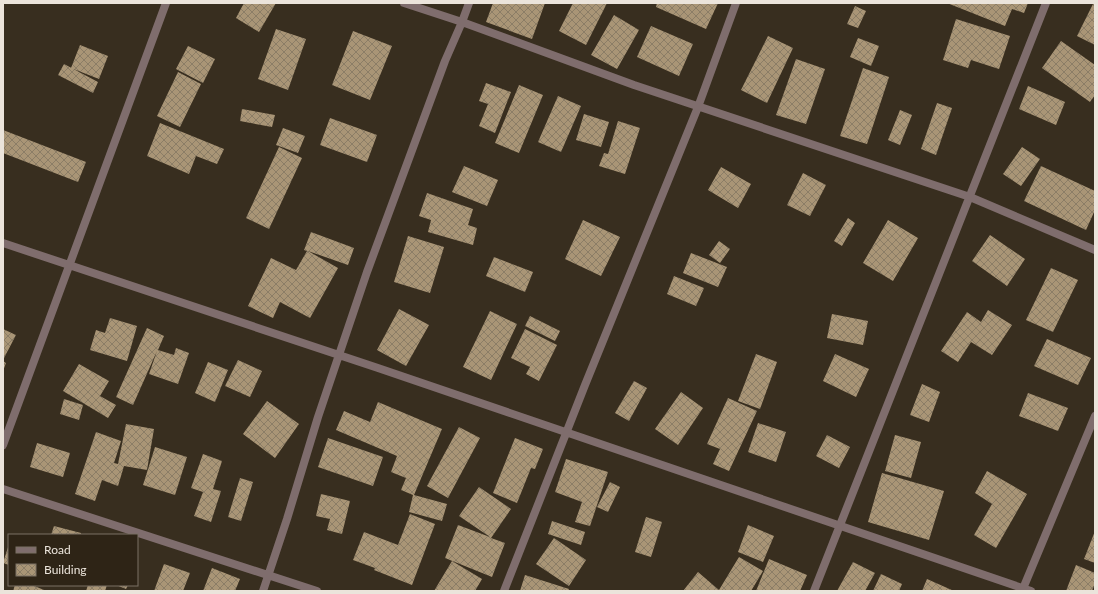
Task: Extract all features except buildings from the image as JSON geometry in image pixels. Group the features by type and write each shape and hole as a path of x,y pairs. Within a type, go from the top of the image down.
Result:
{"street":[{"path":"3,445 166,3"},
{"path":"404,3 462,22 698,107 970,197 1095,250"},
{"path":"263,591 318,417 367,272 445,61 469,3"},
{"path":"504,591 566,432 698,107 736,3"},
{"path":"814,591 1046,3"},
{"path":"3,243 339,355 1026,590 1095,416"},
{"path":"3,489 316,591"}]}
